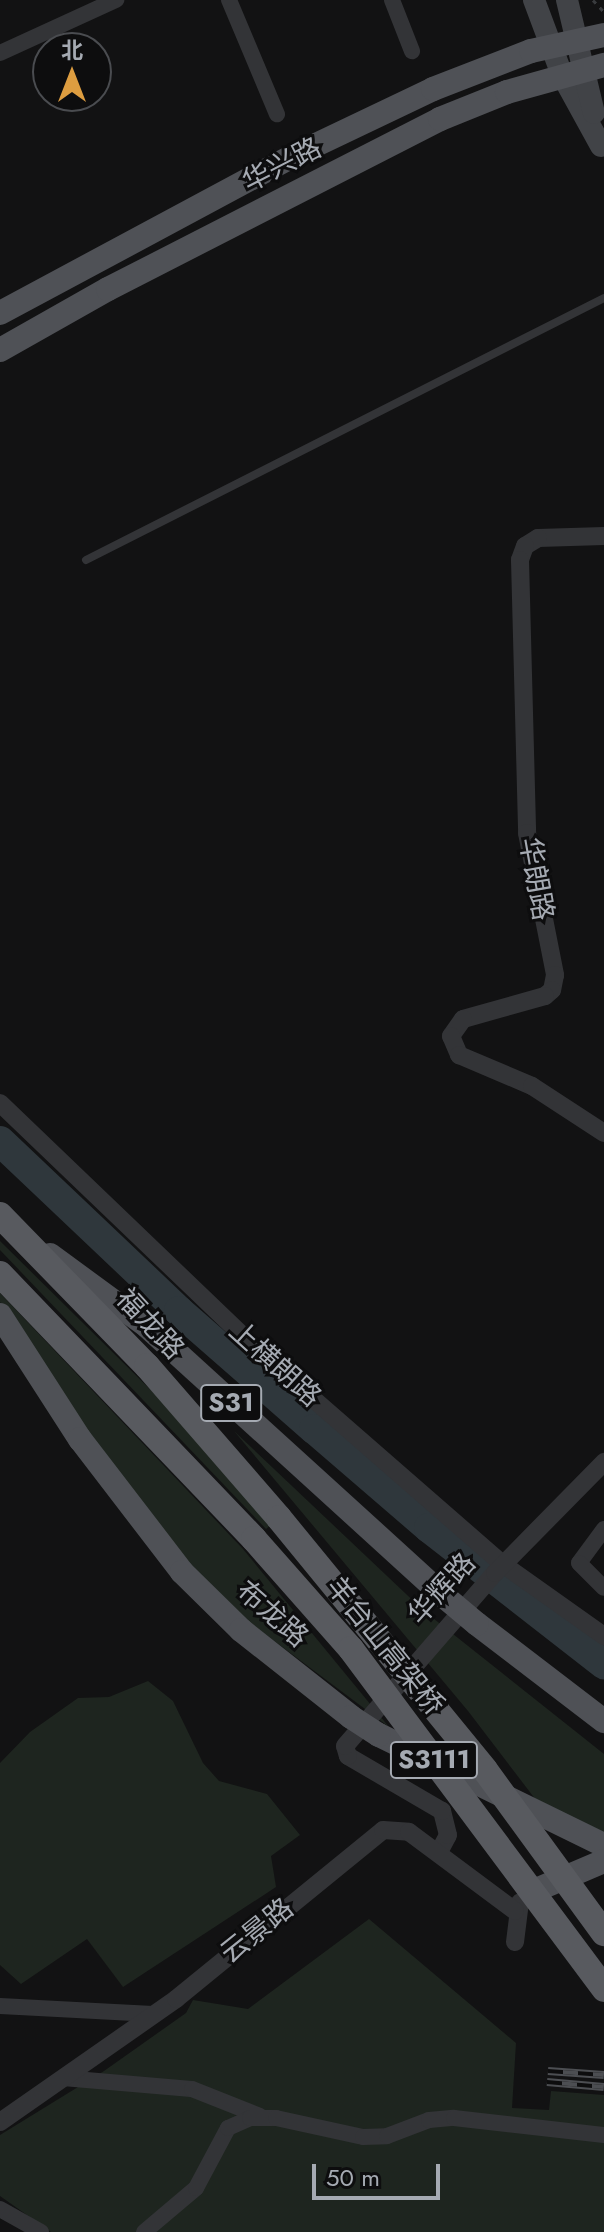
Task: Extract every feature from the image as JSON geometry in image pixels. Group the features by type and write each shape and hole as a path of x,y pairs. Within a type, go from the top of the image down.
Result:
{"highway":[{"name":"福龙路","path":"6,1221 147,1366 279,1518"},
{"name":"羊台山高架桥","path":"0,1274 254,1539 351,1649 604,1989"},
{"name":"羊台山高架桥","path":"279,1518 476,1759 604,1933"}],"main road":[{"path":"534,0 551,45 584,70 594,113"},
{"path":"567,0 579,39 602,150"},
{"name":"华兴路","path":"0,313 346,129 445,84 551,45 604,35"},
{"name":"华兴路","path":"0,350 440,119 584,70"},
{"name":"S31","path":"6,1221 147,1326 440,1593 604,1721"},
{"name":"布龙路","path":"0,1315 80,1439 182,1572 241,1630 351,1717 379,1735 604,1845"},
{"path":"534,1812 545,1837 536,1890"},
{"path":"536,1890 604,1861"}],"street":[{"path":"0,53 116,0"},
{"path":"229,0 277,114"},
{"path":"392,0 412,51"},
{"path":"594,113 602,150"},
{"name":"华朗路","path":"604,536 538,538 525,546 520,560 527,833 555,975 552,990 545,996 463,1019 451,1036 459,1055 532,1086 604,1133"},
{"name":"上横朗路","path":"0,1103 495,1574 604,1636"},
{"name":"华辉路","path":"439,1852 448,1835 442,1811 348,1756 345,1746 495,1574 604,1462"},
{"path":"604,1529 579,1563 604,1588"},
{"name":"云景路","path":"0,2122 153,2014 383,1830 409,1832 515,1911"},
{"path":"515,1942 515,1911 536,1890"},
{"path":"0,2006 153,2014"},
{"path":"63,2078 192,2089 261,2116 363,2137 387,2136 429,2120 454,2118 604,2135"},
{"path":"144,2232 196,2188 228,2128 261,2116"},
{"path":"0,2209 41,2232"}],"lane":[{"path":"86,560 604,298"}],"path":[{"path":"593,0 604,12"}],"shaded area":[{"path":"0,1241 167,1406 275,1522 266,1529 0,1250"},
{"path":"0,1293 243,1549 389,1727 249,1622 179,1553 107,1465 0,1302"},
{"path":"234,1431 424,1611 604,1754 604,1842 555,1825 468,1711"},
{"path":"148,1681 173,1701 203,1763 219,1781 267,1794 300,1835 271,1856 276,1887 123,1987 87,1939 21,1984 0,1965 0,1763 30,1732 78,1698 109,1697"},
{"path":"369,1919 516,2043 512,2108 549,2110 551,2091 604,2095 604,2232 51,2232 0,2196 0,2135 104,2071 186,2013 193,2000 248,2009"}],"waterway":[{"path":"0,1141 179,1311 314,1429 429,1528 604,1664"}],"railway":[{"path":"548,2071 604,2075"},
{"path":"547,2082 604,2087"}]}
